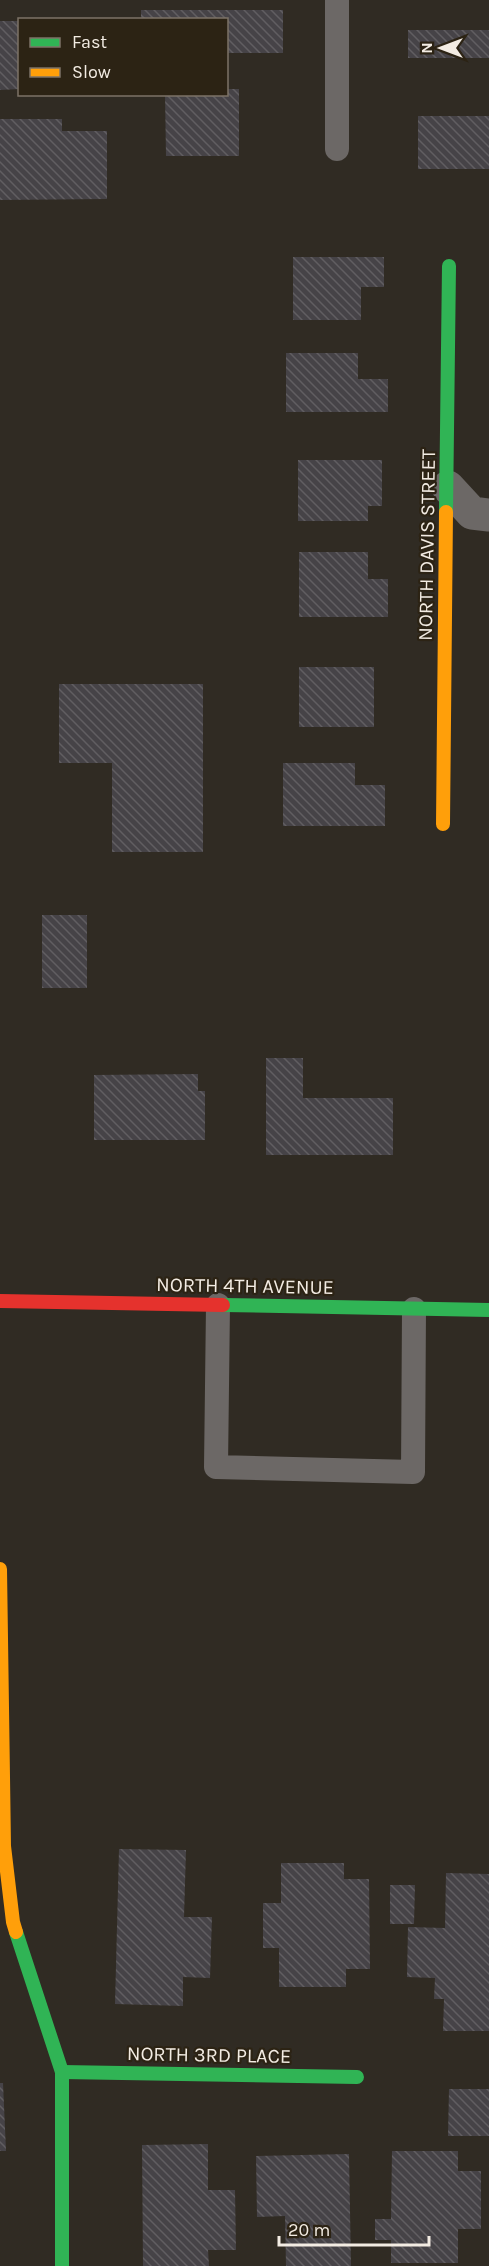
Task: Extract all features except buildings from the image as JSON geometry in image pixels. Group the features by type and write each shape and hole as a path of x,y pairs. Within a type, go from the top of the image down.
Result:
{"street":[{"name":"NORTH DAVIS STREET","path":"443,824 449,266"},
{"path":"448,487 472,513 489,515"},
{"name":"NORTH 4TH AVENUE","path":"0,1301 489,1310"},
{"path":"0,1569 4,1846 13,1922 62,2072 62,2266"},
{"name":"NORTH 3RD PLACE","path":"62,2072 357,2076"}],"lane":[{"path":"337,0 337,149"},
{"path":"218,1305 216,1467 413,1472 414,1309"}],"traffic: fast":[{"path":"446,512 449,266"},
{"path":"223,1305 489,1310"},
{"path":"16,1932 62,2072 62,2266"},
{"path":"62,2072 357,2077"}],"traffic: slow":[{"path":"443,824 446,512"},
{"path":"0,1569 4,1846 16,1932"}],"traffic: jam":[{"path":"0,1301 223,1305"}]}
